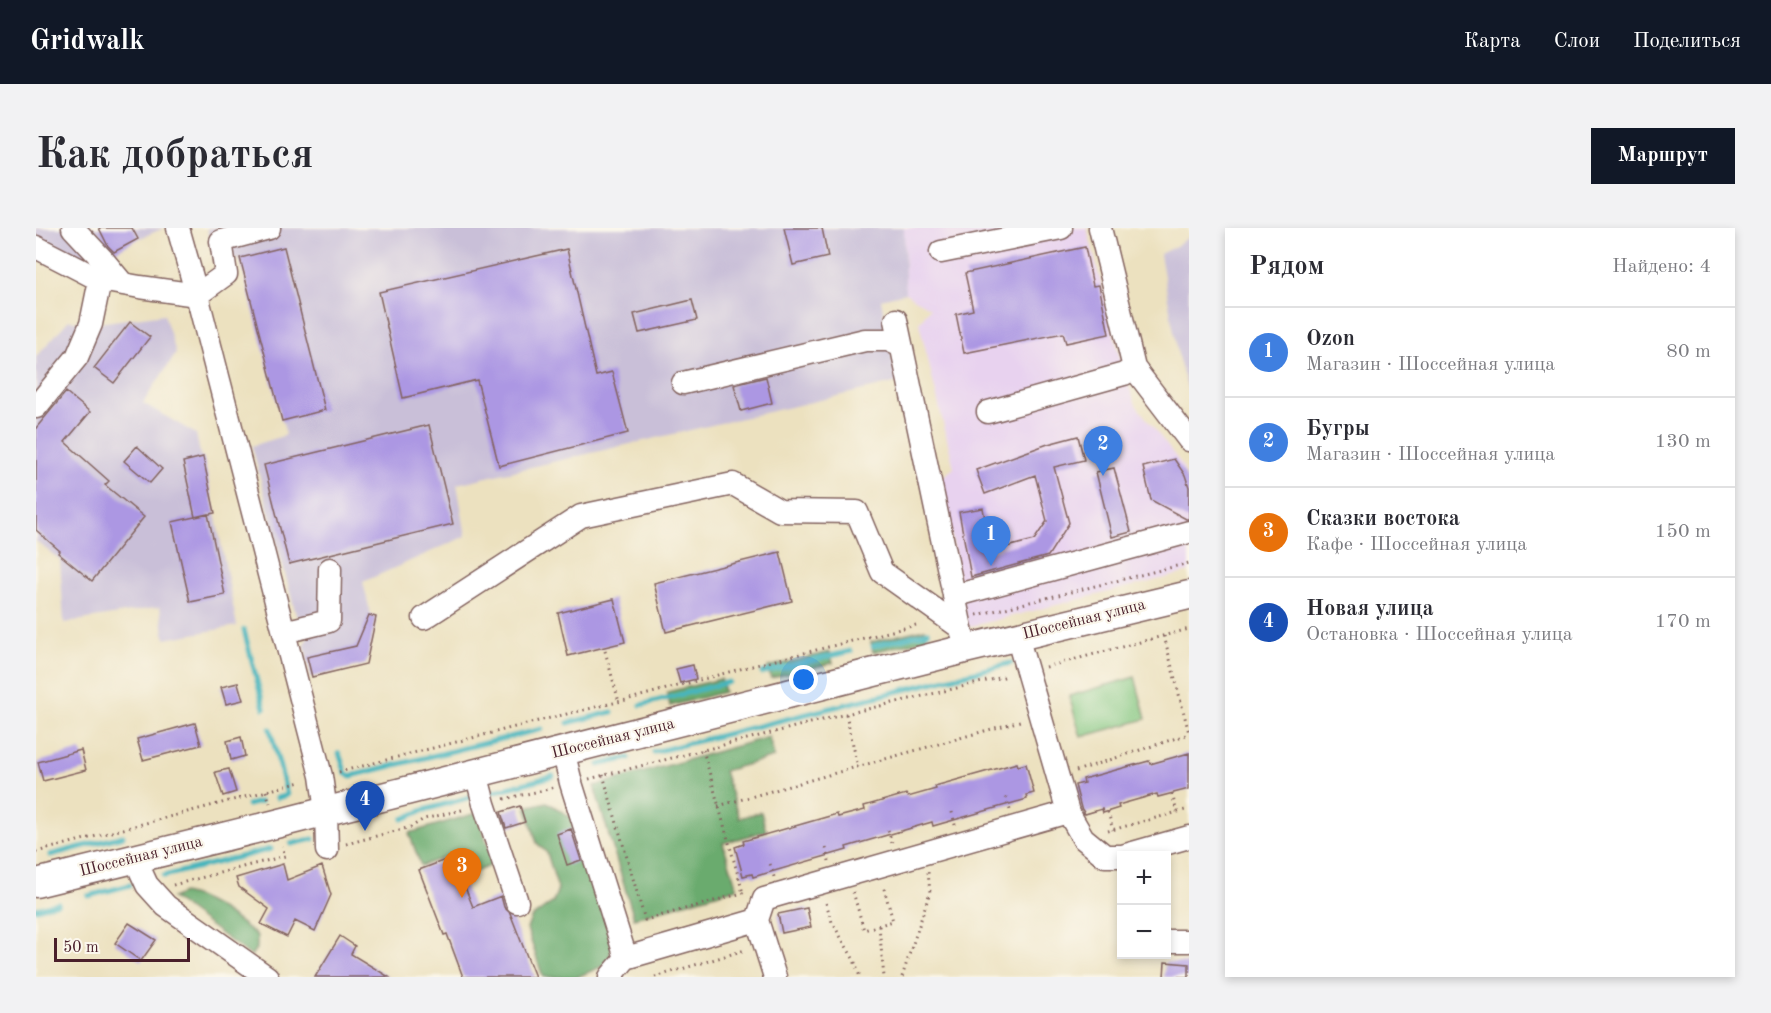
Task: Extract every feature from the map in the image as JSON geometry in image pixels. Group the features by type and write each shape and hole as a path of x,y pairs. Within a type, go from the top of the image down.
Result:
{"main road":[{"name":"Шоссейная улица","path":"36,883 716,713 957,622 1017,636 1189,595"}],"street":[{"path":"73,228 123,284"},
{"path":"178,228 321,776 326,811 327,850"},
{"path":"36,247 100,280 197,294 226,274 221,241 269,228"},
{"path":"940,252 1061,228"},
{"path":"1100,228 1134,368 1189,440"},
{"path":"36,407 77,357 91,324 100,280"},
{"path":"896,320 957,622"},
{"path":"683,383 865,340 888,340 901,346"},
{"path":"988,412 1124,374 1134,368"},
{"path":"424,618 581,516 733,484 780,511 857,512 882,572 957,622"},
{"path":"957,622 1189,532"},
{"path":"284,632 329,621 330,569"},
{"path":"1017,636 1068,812 1083,838 1105,856 1117,856"},
{"path":"563,750 571,783 626,958"},
{"path":"476,773 517,902"},
{"path":"775,977 757,921 764,899 1068,812"},
{"path":"1140,851 1189,837"},
{"path":"135,859 147,885 165,906 267,977"},
{"path":"610,977 626,958 757,921"},
{"path":"1171,941 1189,941"}],"path":[{"path":"340,772 910,626 957,622 1189,563"},
{"path":"327,850 411,827 424,819 846,714 1027,672 1189,629"},
{"path":"1057,777 1189,734 1164,636"},
{"path":"605,651 619,702"},
{"path":"846,714 858,767"},
{"path":"718,806 1039,716"},
{"path":"702,750 743,893"},
{"path":"603,775 645,920 751,890"},
{"path":"36,852 289,785"},
{"path":"1172,794 1177,812"},
{"path":"1083,838 1189,809"},
{"path":"1108,812 1113,830"},
{"path":"151,891 285,856 282,846"},
{"path":"902,977 930,892 926,852"},
{"path":"848,874 864,930 879,926 893,921 878,866"},
{"path":"819,883 832,922 854,960 860,977"},
{"path":"879,926 884,977"},
{"path":"655,977 750,948"}],"shaded area":[{"path":"36,228 164,228 112,253 95,268 36,236"},
{"path":"207,228 904,228 905,293 881,299 898,382 457,484 466,536 363,582 374,628 366,664 312,677 304,645 309,635 304,619 296,615 252,446 286,435 241,258 214,262"},
{"path":"904,228 1087,228 1124,374 1136,405 1182,465 1189,487 1189,572 968,627 941,478 954,468 919,323 930,308 905,293"},
{"path":"1189,237 1189,394 1179,360 1160,254"},
{"path":"164,314 176,353 143,403 196,434 215,513 237,626 165,639 160,607 64,623 60,560 36,541 36,357 69,320 91,324"}],"green space":[{"path":"925,629 927,639 873,652 871,642"},
{"path":"830,652 833,663 771,678 768,667"},
{"path":"1135,677 1146,719 1081,737 1069,696"},
{"path":"721,679 724,692 670,706 667,692"},
{"path":"769,737 774,757 724,771 739,818 761,812 766,831 723,843 737,888 634,918 594,786"},
{"path":"547,802 577,821 614,939 608,964 577,977 543,977 527,929 531,918 553,902 558,889 547,853 537,843 526,807"},
{"path":"477,813 494,864 465,876 455,853 421,866 409,833"},
{"path":"183,893 213,904 257,936 257,947 251,956 172,898"}],"building":[{"path":"99,228 132,228 138,239 114,252 108,246"},
{"path":"784,228 822,228 828,257 793,265"},
{"path":"284,247 325,410 282,421 240,258"},
{"path":"1085,247 1093,286 1099,285 1109,334 1066,343 1063,333 964,353 956,314 973,310 965,273"},
{"path":"567,249 596,376 612,372 628,433 499,466 477,380 403,398 379,292"},
{"path":"692,300 697,320 639,333 634,314"},
{"path":"130,322 150,337 114,383 94,368"},
{"path":"766,377 772,403 741,411 734,385"},
{"path":"66,392 90,412 65,442 109,481 105,485 144,517 92,581 58,553 60,551 36,530 36,428"},
{"path":"429,425 453,524 289,564 264,465"},
{"path":"1078,436 1084,460 1054,467 1069,523 1048,556 971,577 959,512 983,508 991,551 1034,540 1047,521 1035,475 985,494 976,470 1048,444"},
{"path":"137,446 162,469 150,483 124,461"},
{"path":"203,457 215,513 195,517 183,462"},
{"path":"1174,459 1185,475 1189,487 1189,519 1151,500 1143,467"},
{"path":"1114,468 1131,532 1112,537 1096,472"},
{"path":"208,514 225,595 190,602 172,522"},
{"path":"780,552 792,601 666,632 654,583"},
{"path":"614,599 625,642 568,656 558,613"},
{"path":"369,615 376,617 366,664 312,677 307,657 356,646"},
{"path":"693,665 696,679 680,683 676,669"},
{"path":"238,683 243,700 226,704 221,687"},
{"path":"195,723 201,745 143,760 137,739"},
{"path":"241,737 245,756 231,760 227,741"},
{"path":"81,750 86,770 43,781 38,762"},
{"path":"1189,753 1189,789 1158,797 1157,794 1118,805 1119,808 1103,813 1102,809 1085,814 1081,808 1075,785 1084,783 1083,779"},
{"path":"1017,763 1018,766 1026,764 1034,793 1026,795 1027,799 933,826 932,822 753,877 752,874 743,876 735,847 744,844 743,841 837,814 838,817 865,810 864,806 906,794 908,797 936,789 935,786"},
{"path":"229,769 236,792 223,796 215,772"},
{"path":"520,806 525,822 506,828 501,812"},
{"path":"571,829 581,860 567,865 557,834"},
{"path":"453,857 473,907 501,896 535,977 463,977 419,870"},
{"path":"283,864 287,880 322,866 331,895 315,931 295,921 287,937 261,924 269,909 239,887 236,878"},
{"path":"807,908 811,927 782,933 778,914"},
{"path":"129,923 156,940 141,961 115,943"},
{"path":"340,936 355,946 351,954 389,977 315,977"},
{"path":"1165,962 1189,964 1189,977 1164,977"}],"waterway":[{"path":"244,630 264,708"},
{"path":"873,646 928,632"},
{"path":"762,673 851,651"},
{"path":"654,752 1011,663"},
{"path":"641,705 729,682"},
{"path":"568,723 612,712"},
{"path":"270,729 287,795 277,798"},
{"path":"339,753 346,774 351,776 542,729"},
{"path":"599,765 629,758"},
{"path":"492,792 553,776"},
{"path":"403,819 421,811 470,797"},
{"path":"248,805 260,802"},
{"path":"50,855 123,836"},
{"path":"291,844 313,839"},
{"path":"164,876 271,849"},
{"path":"88,896 130,885"},
{"path":"36,909 58,903"}],"place":[{"name":"Бугры","path":"1103,476"},
{"name":"Ozon","path":"991,566"},
{"name":"Новая улица","path":"365,831"},
{"name":"Сказки востока","path":"462,898"}]}
